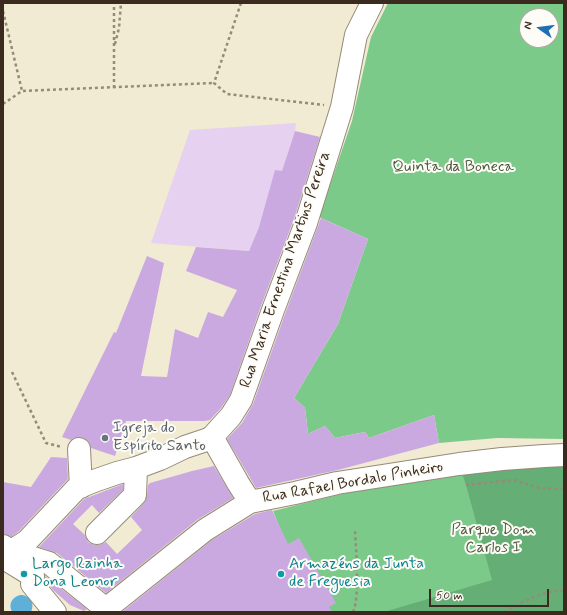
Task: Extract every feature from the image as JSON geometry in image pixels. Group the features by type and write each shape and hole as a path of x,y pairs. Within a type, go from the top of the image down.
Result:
{"street":[{"name":"Rua Maria Ernestina Martins Pereira","path":"212,437 231,416 241,400 306,223 342,107 356,35 372,3"},
{"path":"6,551 27,541 77,488 160,460 212,437 250,502"},
{"path":"79,449 81,487"},
{"name":"Rua Rafael Bordalo Pinheiro","path":"105,611 205,530 250,502 295,494 337,483 459,464 502,459 564,455"},
{"path":"97,533 135,494 127,470"},
{"path":"6,551 49,563 105,611"},
{"path":"6,551 33,576 32,584 55,612"}],"path":[{"path":"114,3 114,88"},
{"path":"114,49 119,28 121,3"},
{"path":"214,83 242,3"},
{"path":"3,11 22,91"},
{"path":"3,104 22,91 214,83 227,94 329,105"},
{"path":"12,372 46,443 57,447 79,449"},
{"path":"466,485 514,480 539,488 564,488"},
{"path":"353,612 355,608 357,589 355,531"},
{"path":"505,612 528,600 556,590 564,591"}],"shaded area":[{"path":"296,123 295,131 282,171 249,251 151,243 190,130"}],"green space":[{"name":"Quinta da Boneca","path":"388,3 564,3 564,439 497,438 439,443 434,415 369,438 365,432 335,438 325,426 308,434 305,408 294,398 338,324 368,239 319,217 352,121 371,37"},
{"path":"564,465 564,612 384,612 492,580 462,473"},
{"name":"Parque Dom Carlos I","path":"462,473 564,612 248,612 282,533 273,511 358,490"}],"water":[{"path":"24,595 31,600 31,612 12,612 10,606 12,601 15,597"}],"building":[{"path":"295,131 320,137 294,219 261,306 230,395 221,408 210,420 205,421 126,421 115,456 91,448 89,442 84,438 78,437 71,440 62,437 114,332 116,333 147,256 164,263 141,376 167,377 175,329 198,338 208,312 223,317 237,290 186,271 196,247 249,251 259,227 275,170 282,171"},
{"path":"321,218 368,239 338,324 294,398 305,408 308,434 325,426 335,438 365,432 369,438 434,415 439,443 338,470 256,488 227,439 242,423 253,404"},
{"path":"51,457 67,458 68,479 19,531 11,537 3,534 3,482 31,487"},
{"path":"214,466 233,498 197,520 106,593 57,553 39,547 84,499 123,484 123,490 99,513 92,505 73,524 85,535 88,542 94,545 100,545 106,542 117,554 142,530 131,517 144,503 148,485 150,483"},
{"path":"272,510 288,544 299,538 336,603 329,607 332,612 122,612 212,540 255,514"},
{"path":"45,576 87,609 84,611 70,605 53,590 45,580"}],"place":[{"name":"Igreja do Espírito Santo","path":"105,438"},
{"name":"Largo Rainha Dona Leonor","path":"24,574"},
{"name":"Armazéns da Junta de Freguesia","path":"281,574"}]}
